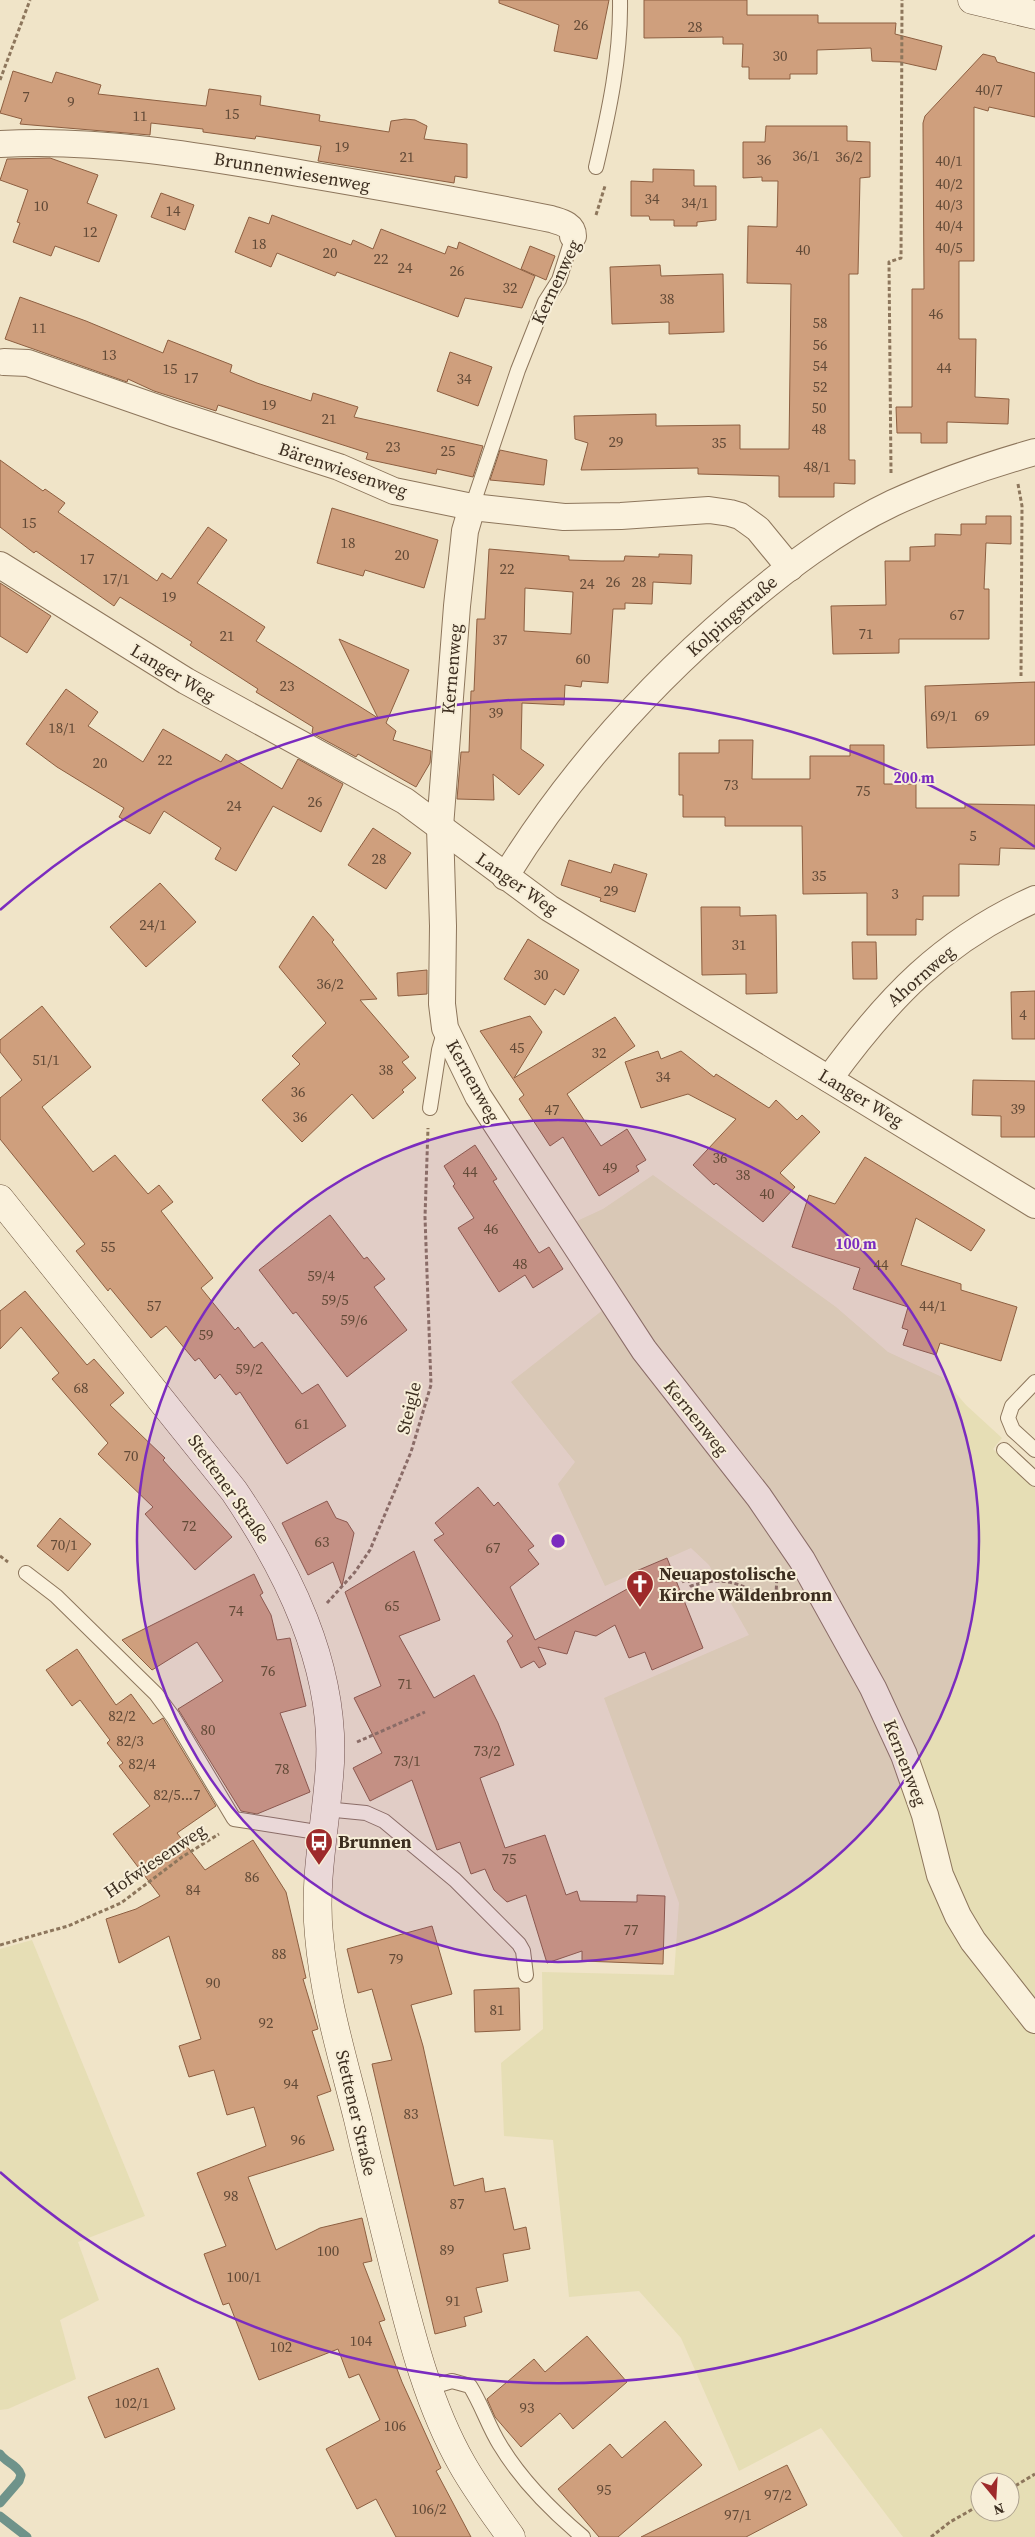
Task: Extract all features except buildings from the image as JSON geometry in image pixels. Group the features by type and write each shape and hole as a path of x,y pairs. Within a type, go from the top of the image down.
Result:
{"street":[{"path":"972,0 1035,15"},
{"name":"Brunnenwiesenweg","path":"0,144 47,144 156,151 211,158 546,218 568,225 573,236"},
{"name":"Bärenwiesenweg","path":"4,362 28,363 175,414 339,467 394,491 472,507 564,517 720,511 740,516 749,521 763,534 790,568"},
{"name":"Kolpingstraße","path":"505,877 526,842 573,780 636,706 706,637 790,568 826,542 891,504 967,473 1023,456"},
{"name":"Kernenweg","path":"472,507 465,531 457,606 440,827 443,926 442,1004 445,1028 478,1096 644,1350 759,1498 788,1539 842,1630 898,1740 920,1797 940,1876 958,1916 973,1940 1035,2020"},
{"name":"Langer Weg","path":"0,565 186,681 394,795 549,908 1035,1205"},
{"name":"Ahornweg","path":"829,1079 874,1020 918,974 982,926 1035,899"},
{"name":"Stettener Straße","path":"0,1199 234,1491 267,1543 301,1615 325,1688 330,1748 317,1911 323,1966 391,2256 429,2388 461,2463 512,2537"}],"lane":[{"path":"596,167 610,103 617,52 620,0"},
{"name":"Kernenweg","path":"472,507 518,370 545,302 559,280 573,236"},
{"path":"430,1108 439,1050 445,1028"},
{"path":"1035,1382 1012,1406 1008,1418 1013,1430 1035,1450"},
{"path":"1004,1450 1035,1479"},
{"path":"26,1573 56,1596 156,1694 174,1717 232,1816 237,1820 287,1826 374,1816 423,1852 519,1944 523,1951 526,1975"},
{"path":"429,2388 452,2380 470,2386 494,2435 509,2459 552,2510 583,2537"}],"path":[{"path":"0,80 30,0"},
{"path":"890,455 889,262 901,258 902,0"},
{"name":"Kernenweg","path":"573,236 591,228 601,198 607,174 603,169 596,167"},
{"path":"1021,676 1023,456"},
{"name":"Steigle","path":"301,1615 325,1605 364,1560 412,1452 431,1385 424,1217 430,1108"},
{"path":"682,1582 688,1579 691,1586 712,1579 731,1582 770,1599 776,1596 775,1544 788,1539"},
{"path":"330,1748 358,1742 425,1712"},
{"name":"Hofwiesenweg","path":"0,1945 68,1926 121,1903 182,1857 237,1820"},
{"path":"1020,2482 1035,2474"},
{"path":"931,2537 950,2522 970,2511"}],"shaded area":[{"path":"653,1175 836,1307 888,1352 942,1377 966,1405 1002,1438 993,1449 1035,1488 1035,2537 903,2537 821,2428 739,2471 681,2338 639,2291 569,2297 553,2140 504,2136 501,2063 543,2029 542,1972 674,1975 679,1903 604,1698 749,1635 709,1565 691,1548 605,1586 558,1484 575,1462 511,1382 608,1306 592,1253 577,1221 603,1209"},
{"path":"32,1940 145,2216 78,2242 99,2300 60,2320 76,2379 8,2409 0,2410 0,1949"}],"waterway":[{"path":"0,2454 21,2475 19,2481 0,2503"},
{"path":"0,2516 27,2537"}],"place":[{"name":"Neuapostolische Kirche Wäldenbronn","path":"640,1608"},
{"name":"Brunnen","path":"319,1866"}]}
